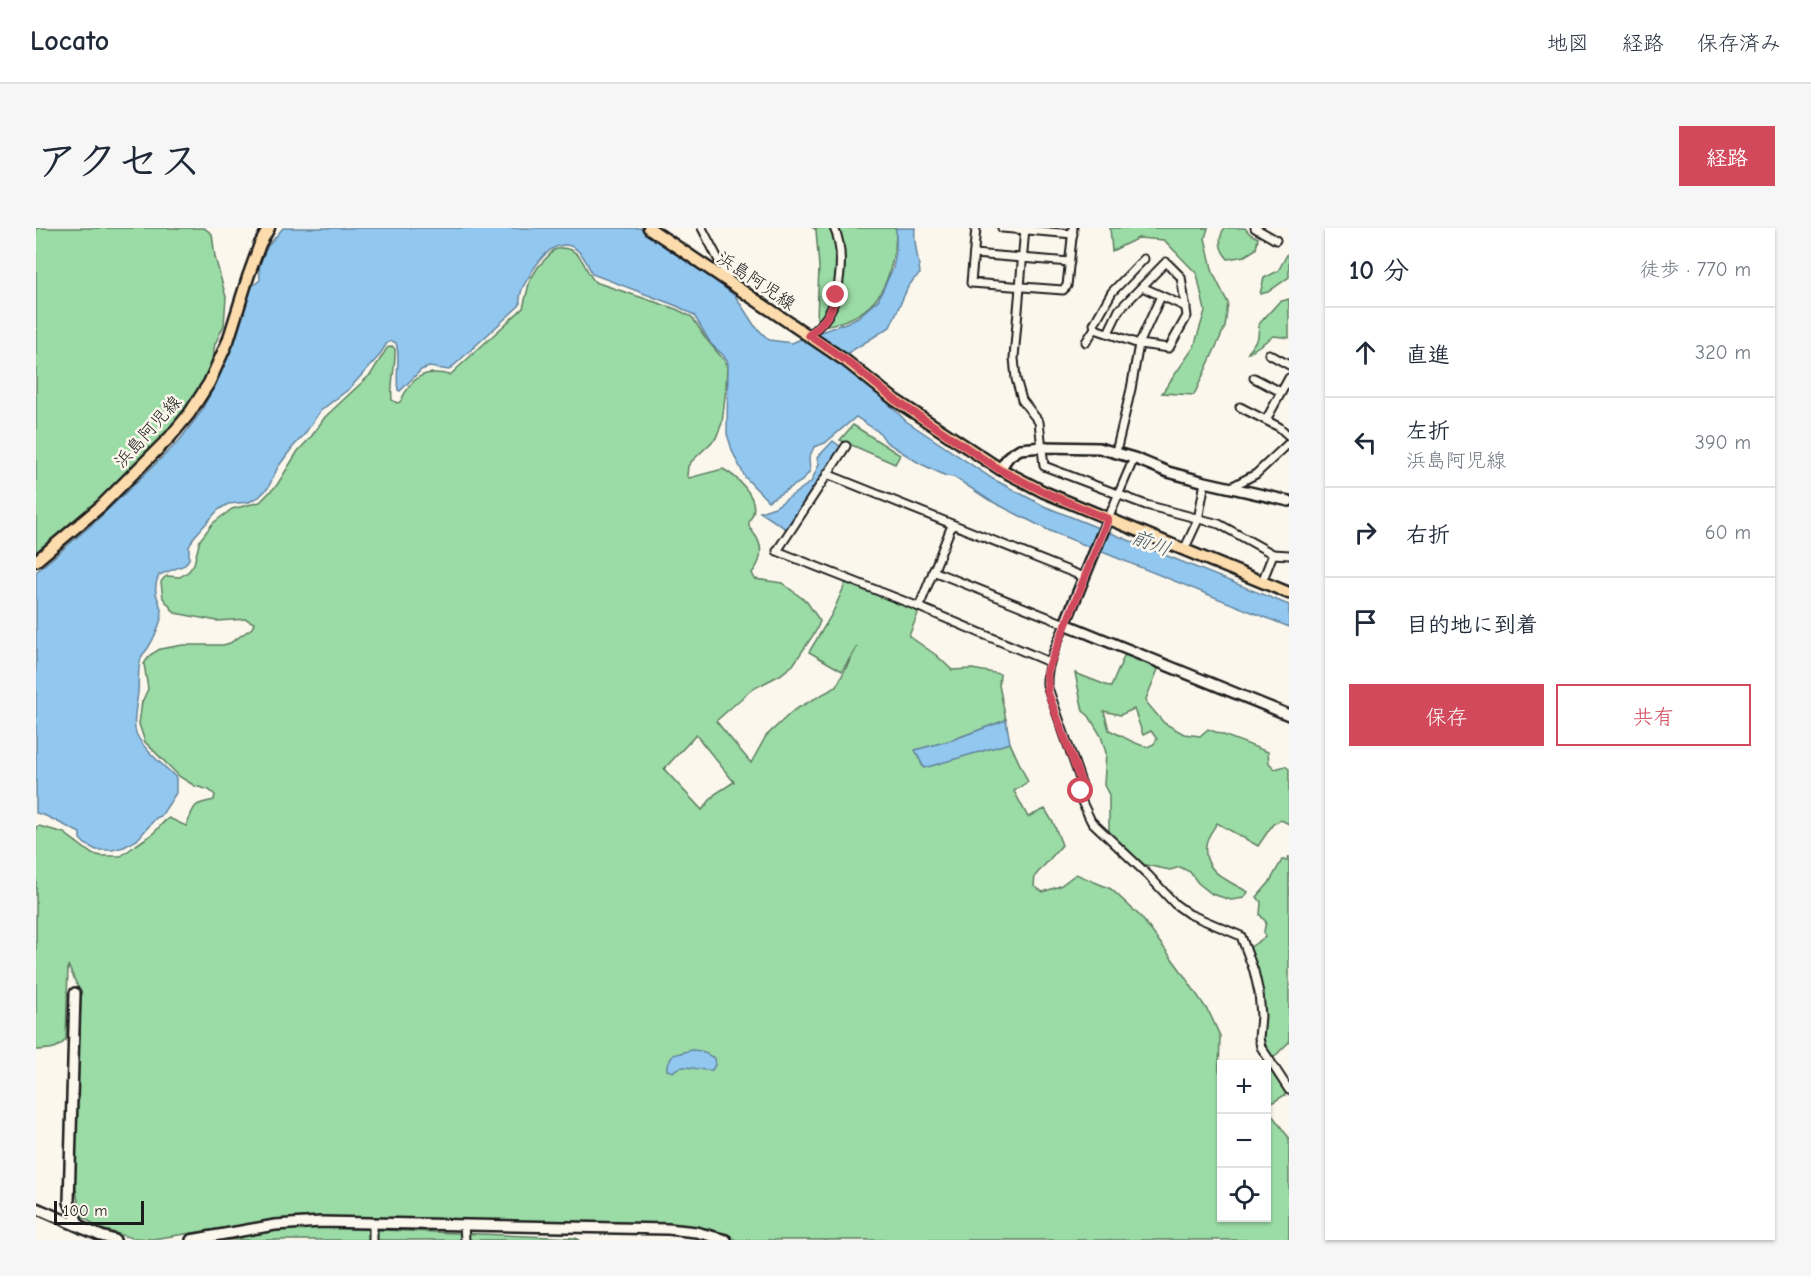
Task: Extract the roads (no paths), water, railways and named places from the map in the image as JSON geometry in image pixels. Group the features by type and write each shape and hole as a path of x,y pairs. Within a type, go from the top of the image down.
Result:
{"main road":[{"name":"浜島阿児線","path":"36,561 101,506 170,437 189,414 209,383 228,341 248,276 260,244 269,228"},
{"name":"浜島阿児線","path":"649,228 810,336 895,400 1000,470 1106,522 1184,550 1289,593"}],"street":[{"path":"702,228 732,285"},
{"path":"810,336 823,323 834,304 841,253 834,228"},
{"path":"976,228 971,283 1063,290 1068,286 1073,231 1002,228"},
{"path":"1255,228 1276,240"},
{"path":"1025,229 1014,358 1016,379 1022,400 1040,423 1044,466 1146,505 1219,524 1273,554 1289,555"},
{"path":"974,254 1070,262"},
{"path":"1086,342 1112,292 1144,259"},
{"path":"1095,328 1108,333 1139,344 1169,348 1187,316 1181,277 1166,262 1119,310 1108,333"},
{"path":"1142,287 1186,307"},
{"path":"1116,452 1139,344 1161,296"},
{"path":"1269,354 1289,365"},
{"path":"1254,378 1281,392"},
{"path":"1266,420 1289,378"},
{"path":"1240,407 1279,427 1289,436"},
{"path":"1229,488 1256,474 1289,443"},
{"path":"846,446 777,551 919,607 1049,662"},
{"path":"1000,470 1013,452 1020,449 1099,448 1134,458 1168,472 1289,501"},
{"path":"1134,458 1049,662 1046,678 1048,693 1081,782 1082,801 1091,821 1175,904 1189,914 1241,936 1254,971 1259,993 1261,1047 1289,1089"},
{"path":"827,474 1084,577"},
{"path":"1184,550 1198,519 1205,482"},
{"path":"919,607 952,525"},
{"path":"1262,582 1273,554"},
{"path":"933,572 1289,715"},
{"path":"75,993 69,1203 73,1215 82,1228"},
{"path":"48,1212 61,1210 69,1203"},
{"path":"36,1208 115,1240"},
{"path":"191,1240 303,1222 669,1229 696,1232 726,1240"},
{"path":"373,1224 373,1240"},
{"path":"464,1225 465,1240"}],"water":[{"path":"283,228 640,228 705,272 736,297 754,325 769,340 792,343 801,339 809,340 821,332 858,317 878,300 893,268 896,228 915,228 920,274 908,287 890,327 835,361 866,381 870,388 906,421 993,479 1044,506 1289,605 1289,627 1050,531 989,500 954,477 946,476 919,463 886,442 880,433 856,417 825,443 814,447 809,458 810,471 802,481 768,501 745,477 733,453 727,434 728,363 711,344 694,315 677,306 592,274 578,251 570,246 562,245 546,254 538,263 522,289 520,305 449,370 429,367 421,370 400,391 397,384 396,343 392,341 387,343 379,356 349,389 320,411 278,467 268,488 259,497 249,502 228,504 218,510 194,537 189,547 189,559 185,565 159,575 156,582 156,594 162,613 154,638 140,660 135,729 146,748 176,777 176,793 161,816 156,818 137,840 112,850 96,850 80,839 80,833 36,813 36,572 95,522 179,441 200,413 214,387 239,328 250,288 260,280 259,263 268,246"},
{"path":"833,441 841,447 786,529 760,512 775,507 811,482 819,464 817,458"},
{"path":"1006,720 1010,743 924,768 915,750 952,740"},
{"path":"692,1050 701,1051 714,1058 715,1065 712,1070 681,1067 673,1072 667,1070 673,1055"}],"water label":[{"name":"前川","path":"1151,543"}]}
